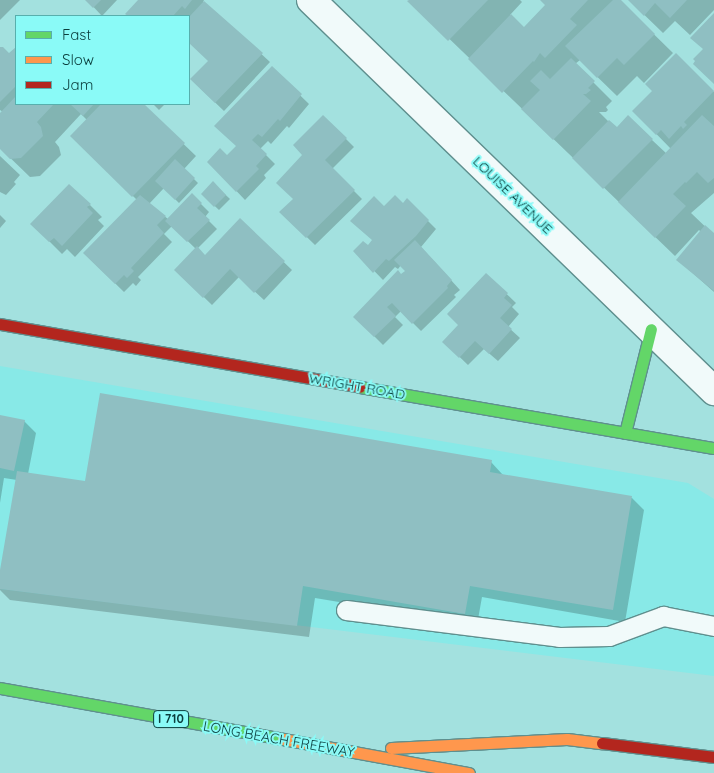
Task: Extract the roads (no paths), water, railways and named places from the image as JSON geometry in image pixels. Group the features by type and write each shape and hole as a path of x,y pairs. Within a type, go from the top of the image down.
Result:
{"main road":[{"name":"WRIGHT ROAD","path":"0,324 714,448"},
{"path":"625,433 652,329"},
{"name":"LONG BEACH FREEWAY","path":"0,688 469,773"},
{"path":"342,750 567,739 714,758"}],"street":[{"name":"LOUISE AVENUE","path":"311,0 714,390"}],"lane":[{"path":"346,610 559,636 609,636 663,616 714,626"}]}
